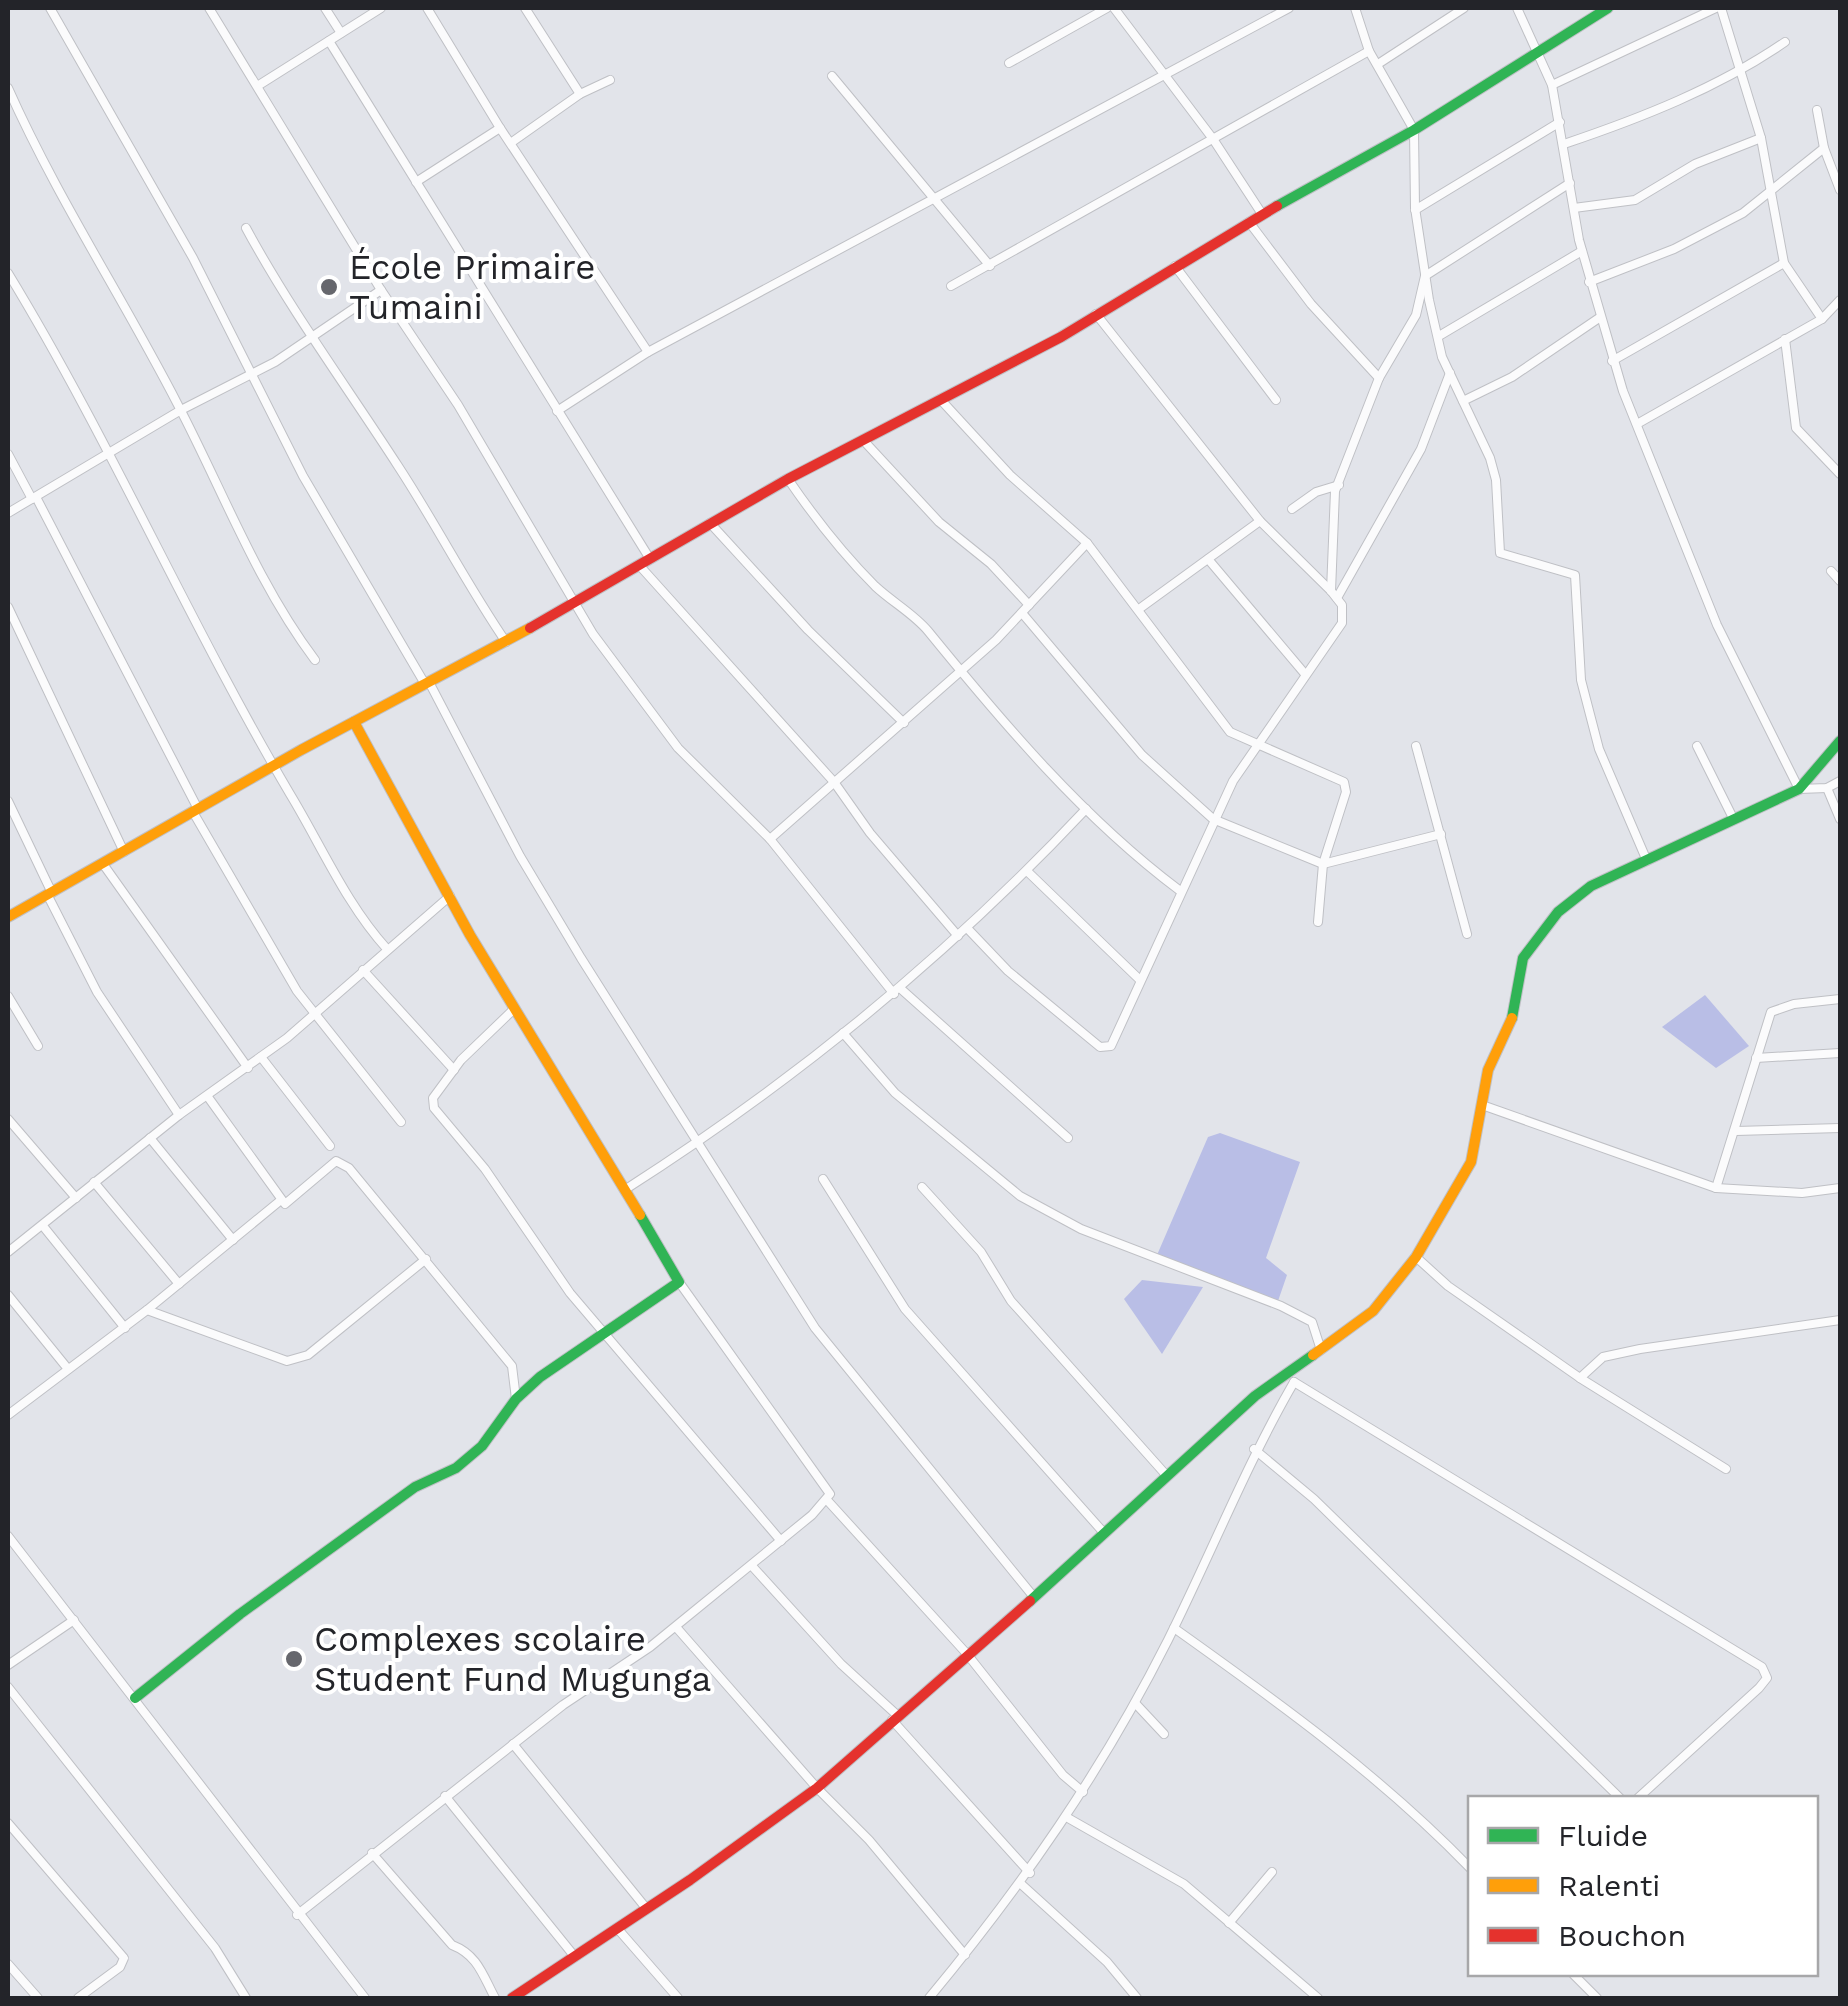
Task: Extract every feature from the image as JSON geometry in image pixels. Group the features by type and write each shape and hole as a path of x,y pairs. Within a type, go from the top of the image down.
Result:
{"street":[{"path":"50,8 193,258 302,476 427,683 520,856 645,1063 700,1142 815,1328 1033,1596"},
{"path":"209,8 380,290 458,404 593,634 678,748 770,839 898,992 1068,1138"},
{"path":"325,8 341,33"},
{"path":"259,85 381,8"},
{"path":"427,8 500,128 648,352"},
{"path":"525,8 580,94"},
{"path":"1008,63 1110,8 1212,139 1262,214"},
{"path":"557,410 648,352 1289,8"},
{"path":"1355,8 1369,50 1414,130 1415,210 1426,276 1450,373 1496,480 1500,553 1557,574 1575,575 1577,636 1599,749 1647,860"},
{"path":"1378,64 1464,8"},
{"path":"1516,8 1552,84 1582,251 1612,360 1722,636 1798,788"},
{"path":"8,918 274,766 506,642 788,479 1017,362 1262,214 1414,130 1608,8"},
{"path":"1552,84 1718,8 1744,70 1784,263 1822,319"},
{"path":"329,41 650,559"},
{"path":"1564,144 1615,127 1744,70 1785,42"},
{"path":"951,286 1369,50"},
{"path":"832,76 990,266"},
{"path":"512,142 580,94 610,80"},
{"path":"8,88 41,163 117,289 181,410 212,479 316,660"},
{"path":"1818,110 1824,148 1840,190"},
{"path":"1415,210 1560,122"},
{"path":"416,182 500,128"},
{"path":"1574,208 1635,200 1694,164 1761,138"},
{"path":"1589,282 1674,249 1743,213 1824,148"},
{"path":"967,928 1021,982 1100,1047 1111,1046 1213,819 1254,746 1333,642 1342,624 1334,595 1339,485 1379,378 1416,315 1426,276 1570,183"},
{"path":"1249,222 1311,304 1379,378"},
{"path":"246,228 311,338 402,471 456,568 506,642"},
{"path":"1439,336 1582,251"},
{"path":"1612,360 1784,263"},
{"path":"1174,266 1276,400"},
{"path":"8,273 45,334 106,456 135,497 188,614 360,912 387,949"},
{"path":"8,513 181,410 254,375 380,290"},
{"path":"1637,424 1822,319 1840,300"},
{"path":"1096,314 1260,521 1334,595"},
{"path":"1463,401 1512,377 1599,318"},
{"path":"1785,339 1796,428 1840,474"},
{"path":"1334,595 1421,449 1450,373"},
{"path":"940,399 1010,475 1087,543 1139,608 1219,721 1254,746 1344,782 1346,792 1323,864 1318,922"},
{"path":"863,440 939,522 991,564 1029,605"},
{"path":"8,454 196,811 314,1015 401,1122"},
{"path":"788,479 876,588 926,628 1086,810 1179,890"},
{"path":"1292,509 1316,492 1339,485"},
{"path":"1139,608 1260,521"},
{"path":"710,523 808,630 904,723"},
{"path":"770,839 963,671 1087,543"},
{"path":"1208,559 1305,674"},
{"path":"639,565 834,782 870,833 958,936"},
{"path":"1831,571 1840,581"},
{"path":"8,607 124,852"},
{"path":"1022,614 1142,755 1213,819 1323,864 1441,834"},
{"path":"297,1914 512,1744 752,1566 826,1500 830,1490 680,1282 513,1010 390,794 354,722"},
{"path":"512,1998 817,1788 1167,1476 1373,1311 1416,1257 1471,1162 1492,1056 1511,1022 1518,970 1531,946 1574,897 1798,788 1840,741"},
{"path":"1416,746 1468,934"},
{"path":"1696,746 1733,818"},
{"path":"1798,788 1827,788 1840,781"},
{"path":"1827,788 1840,819"},
{"path":"8,801 97,992 179,1115"},
{"path":"626,1189 700,1142 898,992 1028,872 1086,810"},
{"path":"104,864 248,1068"},
{"path":"1028,872 1139,979"},
{"path":"9,1248 43,1226 179,1115 261,1058 450,896"},
{"path":"363,970 454,1070"},
{"path":"8,996 38,1046"},
{"path":"1716,1188 1771,1012 1794,1004 1840,999"},
{"path":"513,1010 454,1070 433,1098 434,1108 485,1169 570,1293 780,1541"},
{"path":"843,1033 894,1093 1020,1196 1081,1229 1281,1306 1312,1322 1320,1350"},
{"path":"1756,1058 1840,1053"},
{"path":"261,1058 330,1146"},
{"path":"208,1097 286,1203 336,1161 342,1162 512,1366 516,1398"},
{"path":"1482,1105 1716,1188 1802,1193 1840,1188"},
{"path":"8,1119 76,1198"},
{"path":"1736,1131 1840,1128"},
{"path":"150,1138 233,1240"},
{"path":"823,1179 905,1309 1104,1533"},
{"path":"94,1182 179,1284"},
{"path":"922,1187 981,1252 1011,1301 1167,1476"},
{"path":"8,1415 147,1310 282,1200"},
{"path":"43,1226 124,1328"},
{"path":"1416,1257 1448,1286 1580,1378 1726,1469"},
{"path":"147,1310 287,1361 308,1355 426,1259"},
{"path":"135,1698 240,1614 416,1487 456,1468 482,1446 516,1398 603,1332 680,1282"},
{"path":"8,1295 68,1369"},
{"path":"1580,1378 1603,1357 1640,1348 1840,1320"},
{"path":"928,1998 1030,1873 1084,1792 1174,1628 1254,1449 1292,1377"},
{"path":"1292,1377 1406,1454 1619,1577 1762,1667 1767,1678 1759,1688 1640,1796"},
{"path":"1254,1449 1314,1499 1618,1796"},
{"path":"826,1500 968,1654 1062,1775 1084,1792"},
{"path":"8,1536 365,1998"},
{"path":"752,1566 894,1718 1030,1873"},
{"path":"8,1664 74,1620"},
{"path":"676,1626 817,1788 869,1840 965,1954"},
{"path":"1174,1628 1294,1714 1425,1821 1468,1866"},
{"path":"8,1687 215,1948 246,1998"},
{"path":"1134,1703 1164,1734"},
{"path":"512,1744 646,1908"},
{"path":"446,1796 575,1957"},
{"path":"1068,1818 1184,1884 1318,1998"},
{"path":"8,1823 124,1958 120,1967 78,1998"},
{"path":"372,1853 452,1944 466,1950 487,1976 495,1998"},
{"path":"1230,1923 1272,1872"},
{"path":"1021,1884 1107,1962 1138,1998"},
{"path":"617,1928 678,1998"},
{"path":"8,1964 33,1997"},
{"path":"1575,1976 1598,1998"},
{"path":"228,1998 240,1990"}],"shaded area":[{"path":"1705,995 1749,1046 1716,1068 1662,1027"},
{"path":"1220,1133 1300,1162 1266,1258 1287,1275 1278,1301 1157,1255 1208,1137"},
{"path":"1142,1280 1203,1287 1162,1354 1124,1299"}],"traffic: fast":[{"path":"1277,206 1414,130 1608,8"},
{"path":"1512,1018 1523,958 1558,912 1591,886 1799,789 1840,741"},
{"path":"135,1698 240,1614 415,1487 456,1468 482,1446 516,1399 540,1377 679,1282 640,1215"},
{"path":"1030,1601 1255,1396 1313,1355"}],"traffic: slow":[{"path":"8,917 301,750 530,628"},
{"path":"354,722 470,935 640,1215"},
{"path":"1313,1355 1373,1311 1416,1257 1471,1162 1488,1070 1512,1018"}],"traffic: jam":[{"path":"530,628 788,479 1061,337 1277,206"},
{"path":"512,1998 690,1880 817,1788 1030,1601"}],"place":[{"name":"École Primaire Tumaini","path":"329,287"},
{"name":"Complexes scolaire Student Fund Mugunga","path":"294,1659"}]}
